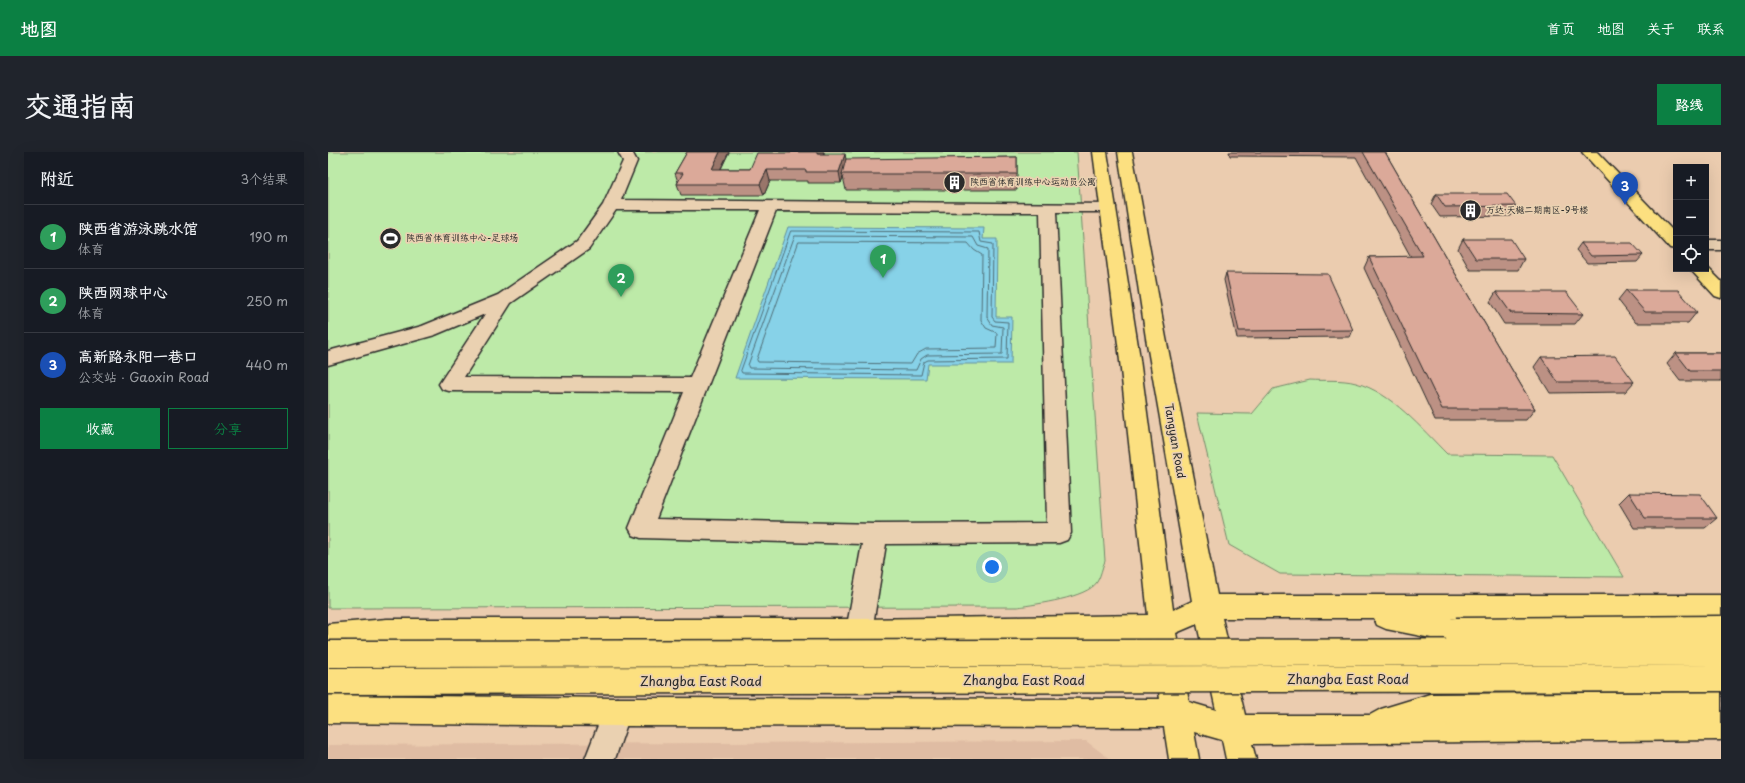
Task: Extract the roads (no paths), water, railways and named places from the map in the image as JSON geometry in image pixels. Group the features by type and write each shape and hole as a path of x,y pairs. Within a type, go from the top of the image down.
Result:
{"main road":[{"path":"1100,152 1129,352 1162,626 1184,759"},
{"name":"Tangyan Road","path":"1125,152 1156,338 1206,607 1241,759"},
{"path":"1589,152 1673,241"},
{"path":"1600,152 1673,228"},
{"path":"1709,265 1721,278"},
{"path":"1703,272 1721,292"},
{"path":"328,636 388,631 859,631 1162,626 1206,607 1339,608 1721,606"},
{"path":"1339,608 1456,631 1721,629"},
{"path":"328,654 1721,652"},
{"name":"Zhangba East Road","path":"328,681 1721,678"},
{"path":"1356,730 1430,708 1721,706"},
{"path":"328,709 617,712 1176,713 1234,729 1356,730 1721,726"}],"street":[{"path":"328,358 428,331 504,299 583,245 611,205 630,161 625,152"},
{"path":"611,205 1108,207"},
{"path":"770,206 641,528 876,534 1059,533 1048,207"},
{"path":"1709,245 1721,245"},
{"path":"504,299 449,384 697,385"},
{"path":"859,631 876,534"},
{"path":"328,626 388,631"},
{"path":"600,759 617,712"}],"water":[{"path":"788,227 984,228 983,239 997,239 996,317 1012,317 1011,364 928,364 926,379 735,378"}],"place":[{"name":"陕西省体育训练中心运动员公寓","path":"954,182"},
{"name":"高新路永阳一巷口","path":"1625,205"},
{"name":"万达·天樾二期南区-9号楼","path":"1471,210"},
{"name":"陕西省体育训练中心-足球场","path":"390,238"},
{"name":"陕西省游泳跳水馆","path":"883,278"},
{"name":"陕西网球中心","path":"621,297"}]}
